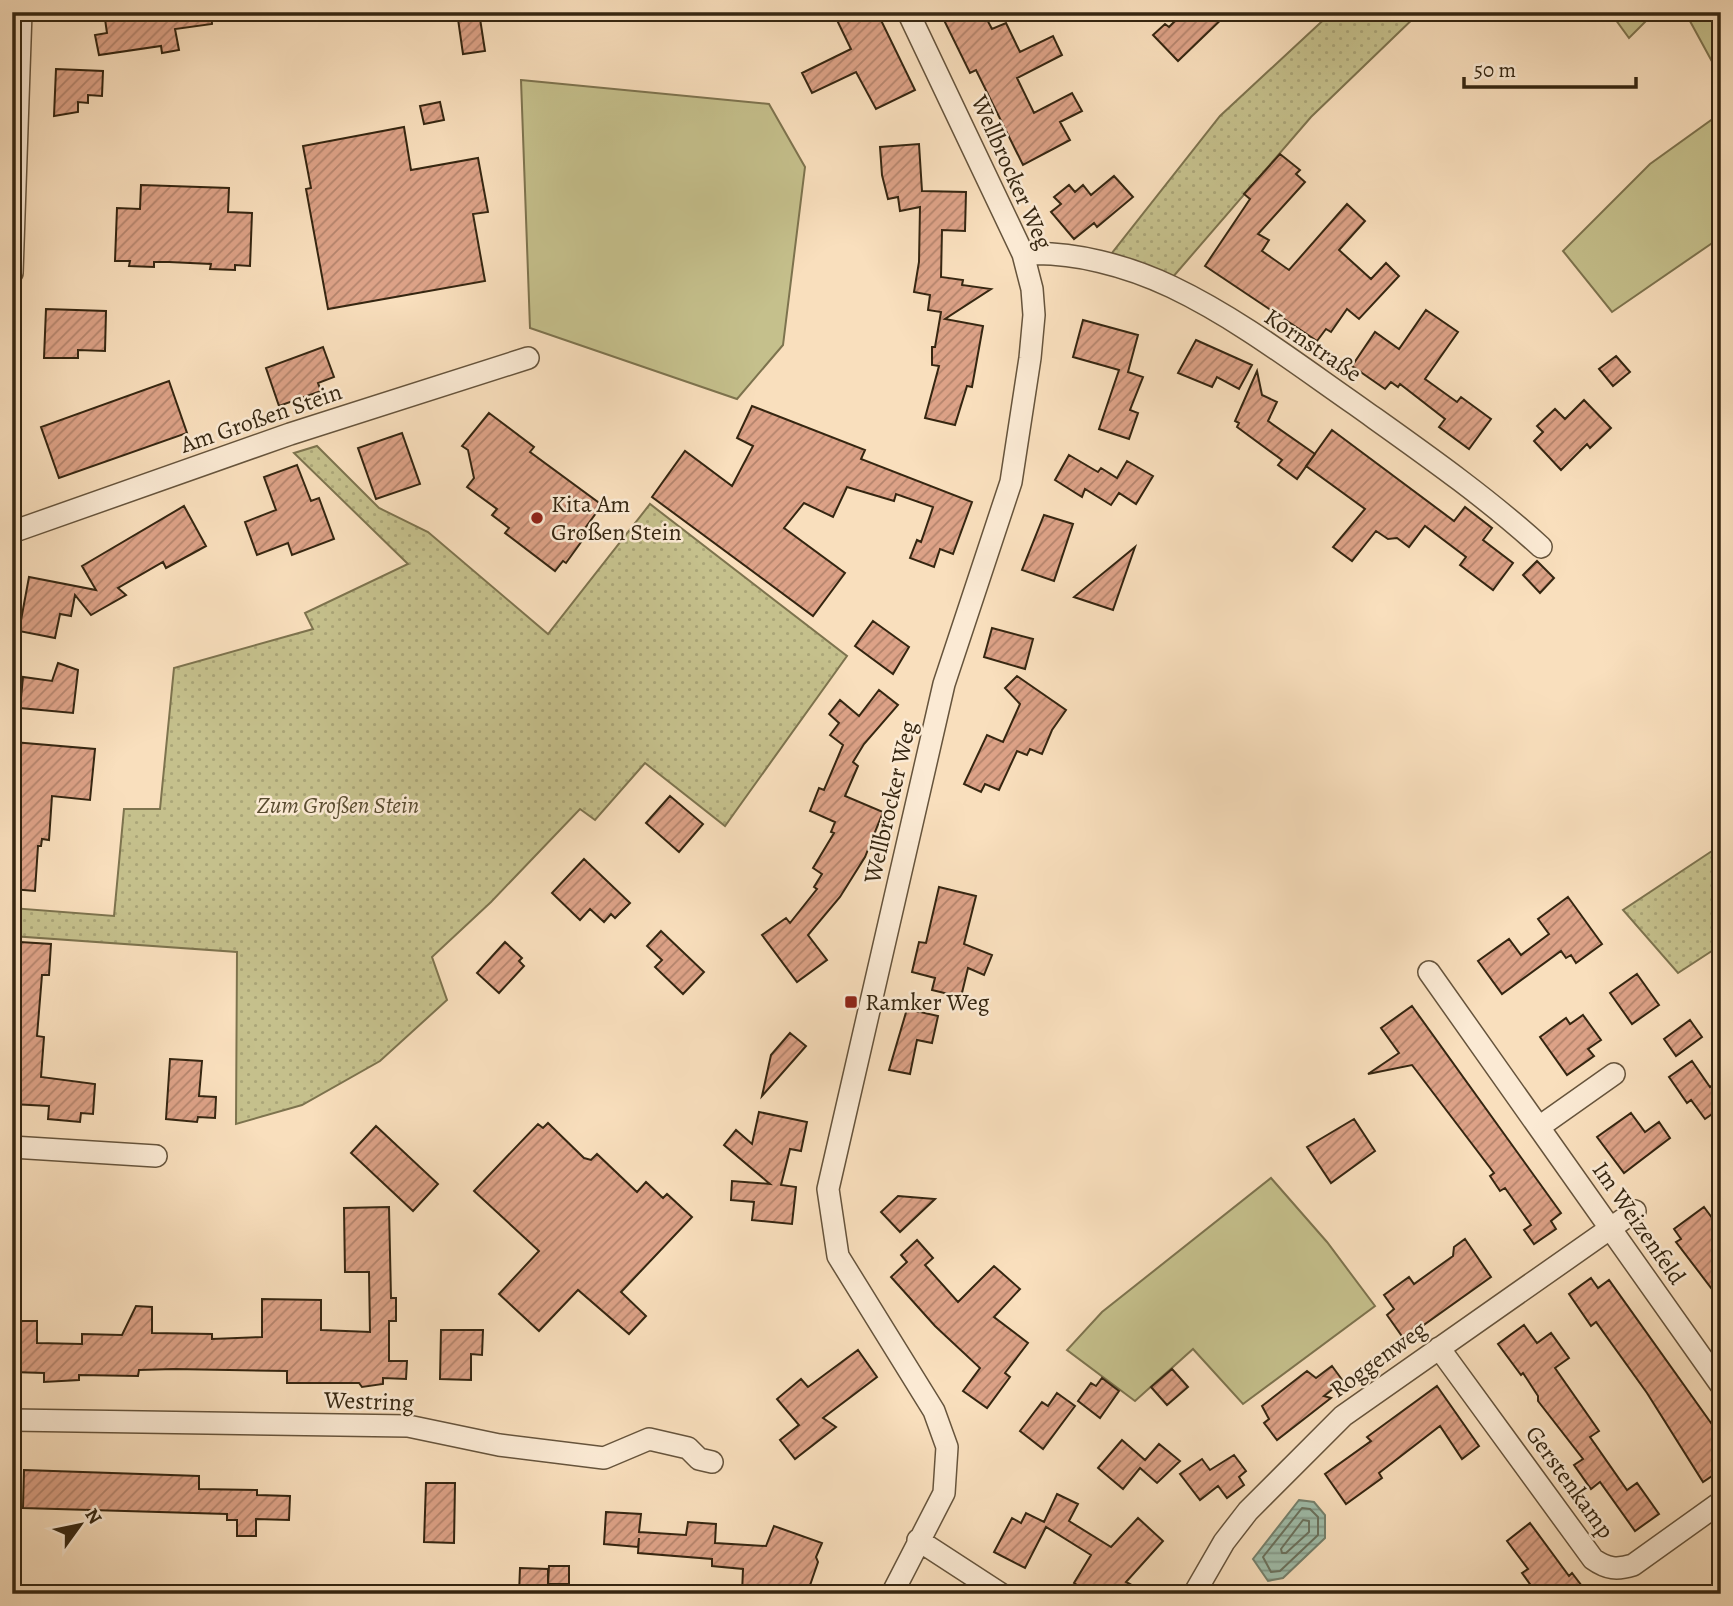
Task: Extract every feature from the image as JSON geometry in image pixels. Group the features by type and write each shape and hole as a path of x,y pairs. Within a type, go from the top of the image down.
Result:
{"street":[{"path":"12,273 21,12"},
{"name":"Wellbrocker Weg","path":"892,1594 944,1493 947,1447 934,1411 838,1256 828,1189 944,684 1011,482 1029,371 1034,315 1032,289 1023,254 908,12"},
{"name":"Kornstraße","path":"1023,254 1044,253 1084,258 1134,273 1193,299 1300,366 1420,451 1541,547"},
{"name":"Am Großen Stein","path":"12,532 290,434 527,358"},
{"name":"Im Weizenfeld","path":"1429,972 1721,1385"},
{"path":"1539,1127 1614,1074"},
{"path":"12,1147 156,1156"},
{"name":"Roggenweg","path":"1194,1594 1224,1542 1311,1445 1343,1416 1635,1211"},
{"name":"Gerstenkamp","path":"1439,1348 1593,1559 1604,1567 1619,1569 1633,1564 1721,1502"},
{"name":"Westring","path":"12,1420 408,1426 499,1445 604,1458 649,1439 688,1448 699,1459 712,1462"},
{"path":"918,1540 1001,1594"}],"green space":[{"path":"1332,12 1420,12 1311,117 1172,278 1108,258 1220,116"},
{"path":"1610,12 1655,12 1629,38"},
{"path":"1685,12 1721,12 1721,78"},
{"path":"521,80 769,104 805,167 783,345 737,399 530,328"},
{"path":"1721,113 1721,237 1612,312 1563,251 1650,164"},
{"name":"Zum Großen Stein","path":"317,446 379,508 428,532 548,634 650,504 847,656 725,826 645,763 595,820 580,809 491,902 432,957 447,1000 380,1061 302,1105 236,1124 237,952 12,936 12,908 114,916 124,809 160,809 174,668 313,629 305,613 408,564 294,453"},
{"path":"1721,845 1721,945 1678,973 1623,910"},
{"path":"1271,1178 1327,1242 1375,1306 1243,1404 1193,1349 1135,1401 1067,1350 1102,1312"}],"water":[{"path":"1299,1500 1314,1502 1325,1515 1325,1538 1283,1578 1268,1581 1253,1559"}],"building":[{"path":"104,12 211,12 212,24 175,29 179,50 162,53 161,46 99,55 95,35 107,33"},
{"path":"457,12 479,12 485,51 463,54"},
{"path":"833,12 877,12 915,90 876,109 856,72 812,93 802,73 851,49"},
{"path":"940,12 983,12 992,29 1006,23 1020,52 1053,36 1062,55 1017,78 1034,113 1072,93 1082,111 1060,122 1070,140 1023,165 976,70 970,73"},
{"path":"1184,12 1229,12 1178,61 1153,35 1165,24 1169,27"},
{"path":"56,69 103,71 102,96 88,95 88,103 78,102 78,112 54,116"},
{"path":"440,102 444,120 424,124 420,106"},
{"path":"404,127 411,170 478,158 488,212 473,214 485,281 328,309 306,189 311,188 303,146"},
{"path":"919,144 922,191 966,192 965,231 942,230 941,277 963,280 962,285 991,289 945,319 983,326 972,387 967,386 955,425 925,418 939,366 932,365 932,347 935,347 941,312 928,310 930,295 914,292 919,262 920,207 900,211 898,197 888,199 882,175 880,147"},
{"path":"1280,154 1300,170 1296,174 1305,182 1258,234 1269,240 1262,251 1289,270 1347,204 1365,221 1339,250 1371,279 1386,263 1399,276 1359,319 1347,309 1331,332 1326,329 1317,341 1205,266 1250,199 1244,194"},
{"path":"1114,176 1133,197 1097,227 1094,223 1074,239 1051,212 1061,204 1054,197 1069,185 1075,192 1083,185 1091,195"},
{"path":"141,185 229,188 228,212 252,213 250,266 235,265 235,270 210,269 211,264 154,262 154,267 129,266 130,261 115,261 117,208 140,209"},
{"path":"46,309 106,311 105,351 78,350 78,358 44,358"},
{"path":"1426,310 1458,332 1425,379 1457,402 1461,397 1491,419 1469,449 1439,427 1445,419 1400,384 1398,387 1391,382 1385,389 1352,366 1375,332 1399,349"},
{"path":"1083,320 1138,335 1128,372 1143,377 1130,410 1138,413 1129,439 1099,429 1119,370 1073,357"},
{"path":"1196,340 1252,365 1239,389 1217,377 1212,387 1178,373"},
{"path":"323,347 334,377 318,383 321,391 279,406 266,368"},
{"path":"1616,356 1630,372 1613,386 1599,369"},
{"path":"1257,371 1262,395 1277,402 1268,421 1315,454 1297,479 1278,465 1282,460 1237,427 1239,423 1235,421"},
{"path":"169,381 187,433 59,478 41,427"},
{"path":"1584,400 1611,428 1590,448 1587,444 1561,470 1534,441 1543,432 1537,426 1555,409 1565,419"},
{"path":"752,406 865,450 861,459 972,502 953,554 940,549 934,567 910,558 917,540 921,542 933,507 896,494 894,501 847,487 833,517 804,503 784,528 845,573 813,616 652,497 685,451 732,486 753,446 737,438"},
{"path":"489,413 534,447 530,452 602,505 580,535 584,538 566,563 563,561 555,571 505,533 509,528 492,515 497,509 467,487 474,478 468,450 462,446"},
{"path":"1332,430 1454,521 1465,507 1492,528 1483,540 1513,563 1493,590 1460,565 1466,557 1425,526 1409,547 1397,538 1388,539 1376,531 1352,561 1333,547 1365,509 1306,466"},
{"path":"402,433 420,484 376,499 358,448"},
{"path":"1069,455 1098,472 1101,468 1117,478 1127,461 1153,476 1136,504 1119,493 1111,505 1085,489 1082,497 1055,480"},
{"path":"297,465 311,501 319,498 334,539 292,555 288,543 257,555 245,522 276,510 264,477"},
{"path":"184,506 206,546 166,568 163,562 118,588 126,595 91,615 75,595 71,616 60,614 55,638 19,631 29,577 96,590 82,566"},
{"path":"1044,515 1073,524 1054,581 1022,570"},
{"path":"1135,547 1113,610 1074,597"},
{"path":"1537,561 1554,578 1540,593 1523,575"},
{"path":"873,621 909,647 893,674 855,646"},
{"path":"992,628 1033,639 1025,669 984,657"},
{"path":"58,663 78,670 73,713 20,708 23,677 52,681"},
{"path":"1017,676 1066,710 1052,730 1042,754 1030,749 1027,755 1017,751 999,790 985,784 981,792 964,784 987,735 1003,742 1020,704 1005,688"},
{"path":"879,690 898,705 864,744 853,762 858,766 845,796 883,812 865,857 840,897 808,935 827,960 797,982 762,935 786,918 790,923 817,889 814,887 822,874 813,868 834,833 831,832 835,822 810,811 819,788 824,790 843,745 830,735 839,723 829,714 840,700 859,716"},
{"path":"13,742 95,749 90,800 52,796 49,840 42,839 41,846 38,846 35,891 12,889"},
{"path":"670,796 703,824 679,852 646,823"},
{"path":"584,859 630,903 615,918 611,914 604,922 590,909 580,920 552,893"},
{"path":"939,887 976,896 964,944 992,955 984,975 968,968 961,997 932,990 935,978 912,972 919,942 926,943"},
{"path":"1568,897 1602,944 1576,963 1571,955 1566,958 1561,951 1502,994 1478,961 1509,939 1521,955 1549,934 1538,919"},
{"path":"661,931 704,972 683,994 655,967 662,960 647,946"},
{"path":"20,942 51,944 49,975 42,975 37,1036 44,1037 41,1077 95,1084 93,1114 81,1113 80,1122 48,1119 49,1106 12,1104 12,993 17,993"},
{"path":"505,942 522,958 519,961 524,966 499,993 477,973"},
{"path":"1637,974 1659,1005 1632,1024 1610,993"},
{"path":"1412,1006 1561,1213 1551,1221 1556,1229 1534,1244 1524,1230 1531,1225 1505,1188 1500,1191 1490,1176 1494,1173 1412,1065 1368,1074 1399,1053 1381,1028"},
{"path":"907,1009 938,1016 932,1043 917,1040 910,1074 889,1070"},
{"path":"1583,1015 1601,1040 1588,1049 1594,1056 1567,1075 1540,1037 1566,1018 1570,1024"},
{"path":"1690,1020 1702,1037 1676,1056 1664,1039"},
{"path":"790,1033 806,1046 762,1096 771,1055"},
{"path":"170,1059 202,1061 199,1096 216,1097 215,1118 198,1117 197,1122 166,1119"},
{"path":"1692,1061 1710,1087 1721,1079 1721,1108 1705,1119 1691,1100 1687,1103 1669,1077"},
{"path":"759,1112 807,1122 801,1151 790,1149 781,1185 796,1187 792,1224 752,1220 754,1202 731,1200 732,1181 770,1184 724,1145 736,1130 752,1144"},
{"path":"1631,1113 1645,1132 1659,1122 1670,1138 1624,1173 1597,1137"},
{"path":"1354,1119 1375,1151 1331,1183 1307,1147"},
{"path":"548,1123 584,1158 591,1160 597,1154 637,1192 646,1182 663,1198 667,1194 692,1217 621,1292 646,1316 629,1334 578,1290 539,1331 499,1294 539,1251 474,1191 538,1124 543,1128"},
{"path":"376,1126 438,1184 413,1211 351,1153"},
{"path":"898,1196 935,1199 900,1232 881,1212"},
{"path":"389,1207 391,1298 396,1298 396,1321 389,1321 389,1361 407,1361 406,1379 383,1378 383,1384 362,1387 359,1383 287,1383 287,1371 174,1369 139,1370 138,1376 79,1375 79,1380 44,1382 44,1373 12,1372 15,1321 37,1321 37,1343 82,1344 82,1334 122,1335 136,1306 152,1307 152,1333 212,1334 212,1339 262,1337 262,1299 321,1300 321,1330 370,1332 369,1272 345,1272 344,1208"},
{"path":"1704,1207 1721,1230 1721,1301 1676,1242 1681,1239 1674,1229"},
{"path":"1465,1239 1491,1277 1404,1339 1387,1315 1394,1309 1384,1295 1409,1277 1414,1284 1453,1256 1454,1247"},
{"path":"917,1240 933,1258 925,1265 958,1302 994,1266 1020,1289 994,1317 1028,1343 1005,1373 1010,1377 987,1408 963,1391 980,1368 935,1326 891,1277 907,1262 901,1255"},
{"path":"1591,1278 1598,1288 1609,1280 1721,1437 1721,1470 1703,1482 1647,1393 1596,1322 1591,1326 1569,1294"},
{"path":"1524,1325 1537,1343 1551,1333 1569,1358 1555,1368 1599,1431 1590,1437 1627,1490 1637,1483 1659,1514 1635,1531 1600,1482 1591,1489 1574,1465 1583,1459 1538,1401 1538,1396 1523,1373 1521,1375 1498,1344"},
{"path":"441,1330 483,1330 482,1355 471,1354 471,1380 440,1379"},
{"path":"858,1350 877,1377 823,1418 836,1427 795,1459 780,1440 799,1425 777,1399 801,1379 808,1387"},
{"path":"1332,1366 1343,1381 1324,1396 1331,1398 1277,1440 1264,1423 1269,1419 1262,1406 1307,1371 1316,1378"},
{"path":"1172,1369 1188,1387 1167,1405 1151,1387"},
{"path":"1102,1378 1119,1391 1100,1418 1078,1401 1091,1383 1096,1386"},
{"path":"1437,1386 1479,1446 1462,1459 1440,1426 1379,1473 1382,1478 1346,1504 1325,1474 1371,1441 1367,1437"},
{"path":"1057,1393 1075,1406 1043,1449 1020,1431 1042,1402 1048,1406"},
{"path":"1122,1440 1145,1460 1159,1444 1180,1461 1157,1483 1140,1468 1123,1489 1098,1468"},
{"path":"1234,1455 1246,1471 1239,1477 1244,1485 1227,1498 1218,1486 1200,1500 1180,1474 1202,1459 1210,1470"},
{"path":"24,1470 199,1476 199,1489 257,1490 257,1495 290,1496 289,1520 256,1519 256,1536 237,1536 237,1520 227,1520 227,1514 23,1508"},
{"path":"426,1483 455,1483 454,1543 424,1542"},
{"path":"1057,1494 1078,1504 1069,1521 1111,1547 1138,1518 1163,1541 1126,1582 1148,1594 1091,1594 1074,1583 1091,1555 1046,1527 1025,1568 994,1552 1012,1518 1021,1523 1026,1513 1044,1522"},
{"path":"606,1512 641,1514 639,1532 686,1535 688,1522 716,1524 715,1543 766,1546 774,1526 822,1543 807,1594 742,1594 743,1569 712,1566 712,1559 638,1553 639,1538 638,1547 604,1544"},
{"path":"1530,1523 1569,1576 1572,1573 1588,1594 1537,1594 1522,1573 1528,1569 1507,1541"},
{"path":"549,1566 569,1566 569,1584 548,1584"},
{"path":"520,1568 548,1569 548,1594 519,1594"}],"place":[{"name":"Kita Am Großen Stein","path":"537,518"},
{"name":"Ramker Weg","path":"851,1002"}]}
